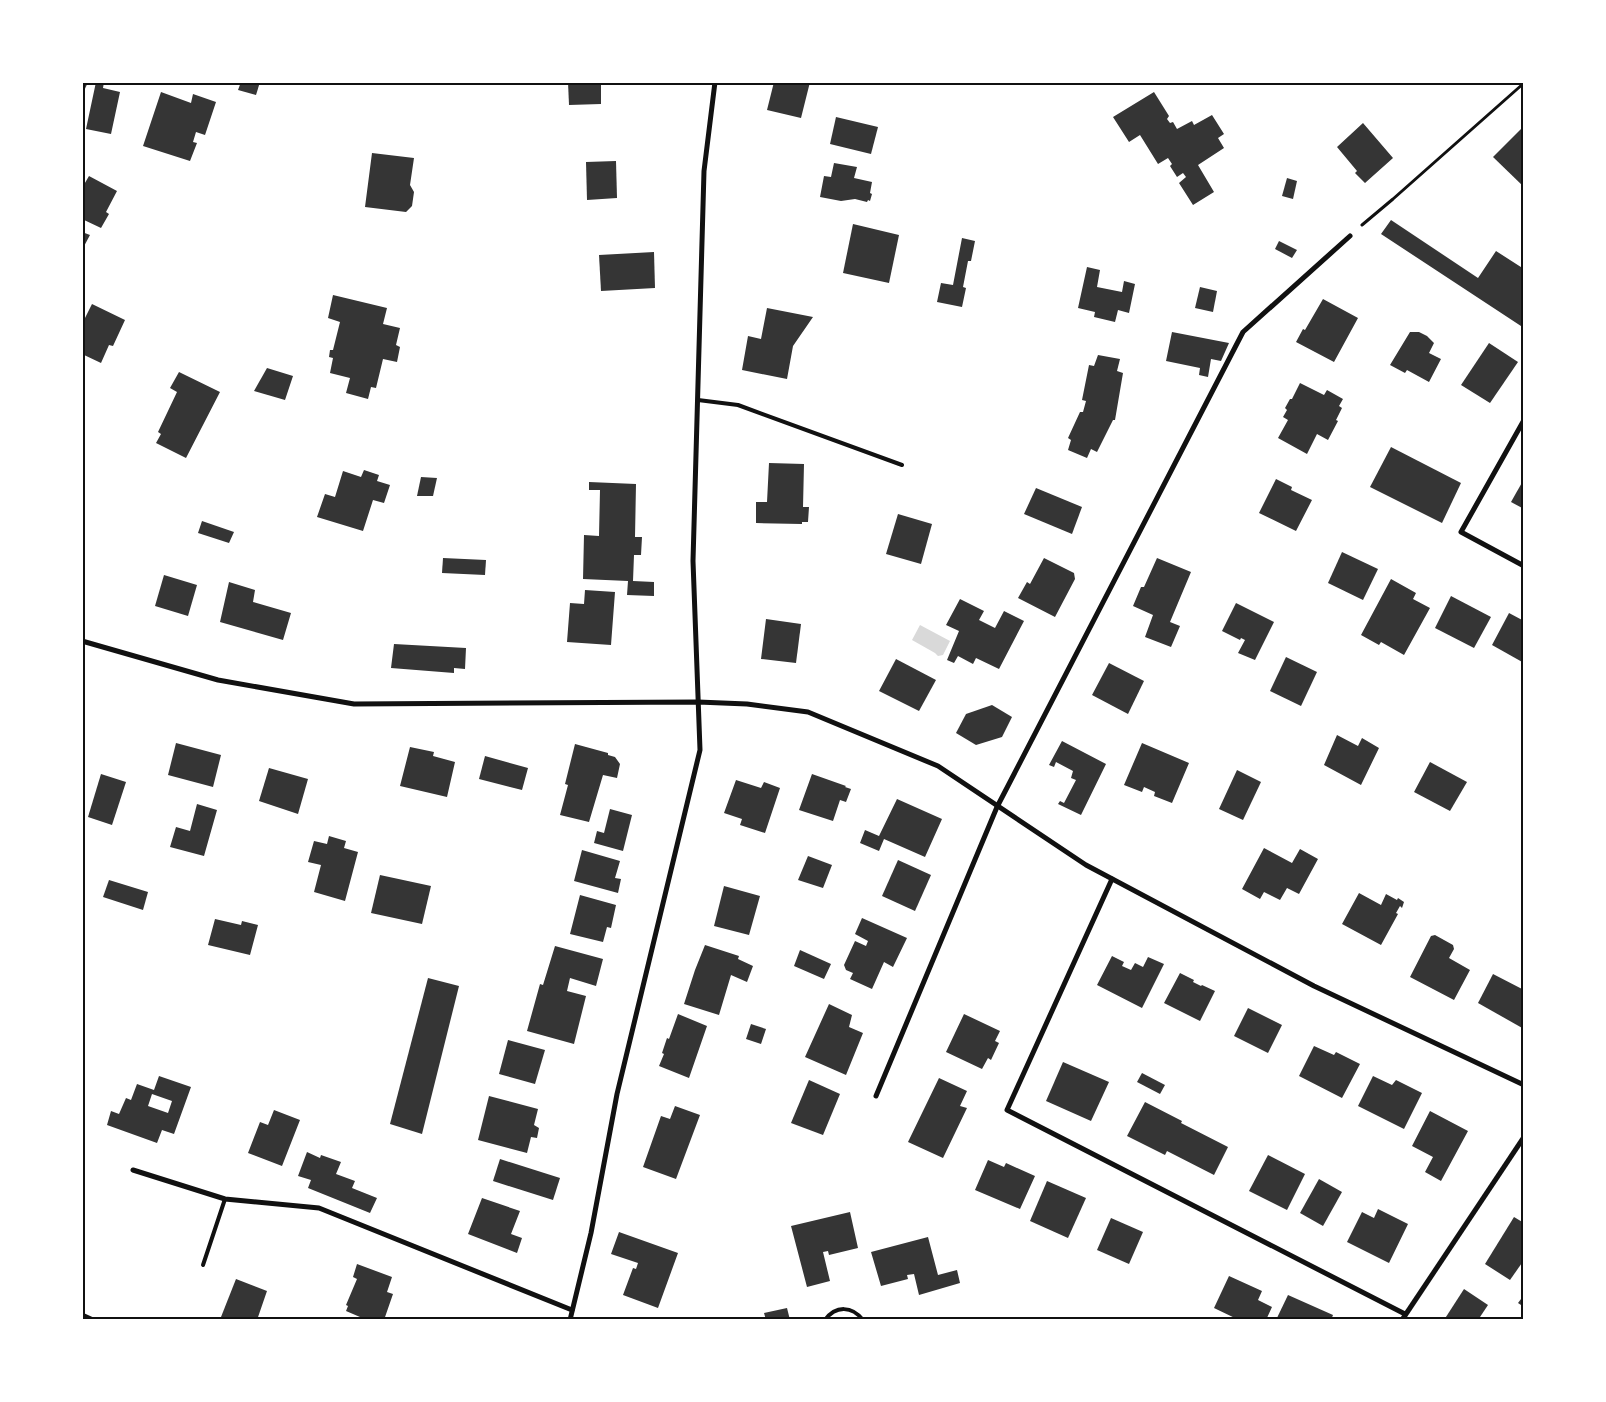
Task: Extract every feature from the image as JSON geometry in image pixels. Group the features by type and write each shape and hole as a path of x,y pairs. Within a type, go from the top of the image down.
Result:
{"street":[{"path":"570,1320 591,1233 616,1094 700,750 693,561 704,170 715,82"},
{"path":"876,1096 997,807 1243,332 1349,237"},
{"path":"1524,420 1461,532 1524,566"},
{"path":"82,641 218,680 354,704 698,702 747,704 808,712 938,766 1086,865 1314,986 1524,1085"},
{"path":"1112,879 1007,1110 1405,1314"},
{"path":"1402,1320 1524,1137"},
{"path":"133,1170 225,1199 319,1208 572,1310"},
{"path":"82,1315 93,1320"}],"lane":[{"path":"698,400 738,405 902,465"},
{"path":"203,1265 225,1199"},
{"path":"825,1320 838,1309 848,1309 857,1312 864,1320"}],"path":[{"path":"1349,237 1350,239 1354,235 1353,232 1393,200 1524,83"}],"shaded area":[{"path":"920,625 950,641 943,655 938,656 912,640"}],"building":[{"path":"82,82 88,82 84,91 82,90"},
{"path":"96,82 104,82 103,88 120,92 111,134 86,129"},
{"path":"241,82 260,82 256,95 238,90"},
{"path":"568,82 601,82 601,104 569,105"},
{"path":"774,82 810,82 801,118 767,110"},
{"path":"161,92 191,103 193,94 216,102 205,135 196,132 193,142 197,143 190,161 143,146"},
{"path":"1154,92 1169,116 1167,119 1170,123 1173,122 1177,129 1192,121 1194,125 1212,115 1224,134 1218,138 1224,148 1198,165 1214,192 1193,205 1179,183 1186,177 1183,173 1177,177 1170,166 1172,164 1168,158 1158,164 1140,135 1129,142 1113,117"},
{"path":"836,117 878,127 871,154 830,144"},
{"path":"1363,123 1393,158 1365,183 1355,173 1357,171 1337,147"},
{"path":"1524,126 1524,187 1493,157"},
{"path":"372,153 414,158 410,185 414,192 412,206 406,212 365,207"},
{"path":"616,161 617,198 587,200 586,162"},
{"path":"834,163 857,167 854,178 872,182 870,201 855,199 841,201 820,197 824,176 831,177"},
{"path":"89,176 117,191 106,212 109,214 101,228 82,219 82,188"},
{"path":"1287,178 1297,181 1293,199 1282,196"},
{"path":"1391,220 1478,278 1496,251 1524,269 1524,328 1381,234"},
{"path":"853,224 899,235 889,283 843,273"},
{"path":"82,232 90,235 82,250"},
{"path":"962,238 975,241 971,261 968,261 963,287 966,288 962,307 937,302 941,283 953,285"},
{"path":"1279,241 1297,250 1292,258 1275,249"},
{"path":"654,252 655,288 601,291 599,255"},
{"path":"1087,267 1100,270 1097,287 1122,292 1124,281 1135,284 1129,313 1118,310 1115,322 1094,317 1095,312 1078,308"},
{"path":"1200,287 1217,291 1213,312 1195,308"},
{"path":"333,295 387,308 383,324 400,328 396,345 400,347 397,362 383,359 376,388 371,387 368,399 346,393 350,378 330,373 333,358 329,357 330,350 333,350 340,322 328,318"},
{"path":"1323,299 1358,318 1334,362 1296,342"},
{"path":"92,304 125,320 113,346 109,345 101,363 82,354 82,324"},
{"path":"767,308 813,317 793,346 787,379 742,370 748,336 761,339"},
{"path":"1172,332 1229,343 1221,361 1211,359 1208,377 1199,375 1200,368 1166,361"},
{"path":"1410,332 1419,332 1427,336 1434,343 1429,353 1441,359 1429,382 1407,370 1405,373 1390,365"},
{"path":"1489,343 1518,362 1490,403 1461,385"},
{"path":"1098,355 1120,359 1117,371 1123,373 1115,420 1113,420 1097,452 1091,449 1087,458 1068,450 1071,440 1068,438 1080,412 1083,412 1086,401 1082,400 1089,365 1094,366"},
{"path":"267,368 293,376 285,400 254,391"},
{"path":"179,372 220,392 186,458 156,443 161,434 158,432 177,392 170,388"},
{"path":"1300,383 1324,395 1327,390 1343,399 1339,406 1342,408 1336,420 1338,421 1328,440 1317,434 1307,454 1278,438 1288,420 1283,417 1287,410 1285,408"},
{"path":"1391,447 1461,483 1442,523 1370,487"},
{"path":"769,463 804,464 803,507 809,507 808,522 802,522 802,524 756,523 756,502 767,502"},
{"path":"364,470 379,475 377,481 390,485 384,503 373,500 363,531 317,517 325,494 335,497 343,471 361,477"},
{"path":"421,477 437,478 433,496 417,496"},
{"path":"1276,479 1292,487 1291,490 1312,500 1296,531 1259,513"},
{"path":"1524,479 1524,509 1511,502"},
{"path":"589,482 636,484 635,537 642,537 641,555 634,555 633,581 654,582 654,596 627,595 628,581 583,579 584,535 599,536 600,490 589,490"},
{"path":"1036,488 1082,507 1072,534 1024,514"},
{"path":"898,514 932,524 921,564 886,554"},
{"path":"202,521 234,532 229,543 198,533"},
{"path":"1342,552 1378,569 1363,600 1328,583"},
{"path":"443,558 486,560 485,575 442,573"},
{"path":"1044,558 1074,573 1075,579 1055,617 1018,598 1027,582 1030,584"},
{"path":"1157,558 1191,572 1170,622 1180,626 1171,647 1145,637 1153,615 1133,606"},
{"path":"164,575 197,585 188,616 155,606"},
{"path":"1391,579 1416,593 1413,599 1430,608 1404,655 1381,642 1379,645 1361,635"},
{"path":"229,582 255,590 253,602 291,613 283,640 220,622"},
{"path":"585,590 615,592 611,645 567,642 570,603 584,604"},
{"path":"1451,596 1491,617 1474,648 1435,628"},
{"path":"960,599 984,611 979,620 995,628 1004,611 1024,621 999,669 976,658 973,664 958,656 954,663 947,660 959,631 946,625"},
{"path":"1236,603 1274,622 1255,660 1238,653 1245,640 1241,638 1240,640 1222,631"},
{"path":"1509,613 1524,621 1524,663 1492,645"},
{"path":"766,619 801,624 796,663 761,659"},
{"path":"394,644 466,648 465,669 454,668 454,673 391,668"},
{"path":"1286,657 1317,672 1301,706 1270,691"},
{"path":"896,659 936,680 919,711 879,691"},
{"path":"1109,663 1144,681 1128,714 1092,695"},
{"path":"992,705 1012,717 1002,737 976,745 956,733 966,714"},
{"path":"1337,735 1358,746 1362,738 1379,748 1361,785 1324,765"},
{"path":"1062,741 1106,764 1081,815 1058,804 1060,801 1064,803 1076,780 1071,778 1073,771 1056,762 1054,767 1049,765"},
{"path":"176,743 221,755 213,787 168,775"},
{"path":"1142,743 1189,763 1172,803 1154,796 1155,792 1144,787 1142,792 1124,785"},
{"path":"575,744 608,753 608,755 615,757 620,764 617,778 603,775 589,822 560,815 568,785 565,784"},
{"path":"410,747 434,752 433,756 455,762 447,797 400,786"},
{"path":"485,756 528,768 522,790 479,779"},
{"path":"1430,762 1467,782 1450,811 1414,792"},
{"path":"269,768 308,779 298,814 259,801"},
{"path":"1237,770 1261,782 1243,820 1219,809"},
{"path":"101,774 126,782 112,825 88,817"},
{"path":"812,774 851,789 846,802 840,800 833,821 799,810"},
{"path":"736,780 761,788 764,782 780,788 765,833 740,825 742,819 724,813"},
{"path":"897,799 942,819 925,857 884,839 879,851 860,843 865,830 879,836"},
{"path":"197,804 217,810 204,856 170,847 176,827 190,831"},
{"path":"610,809 632,815 623,851 594,843 597,831 604,833"},
{"path":"329,836 346,841 344,848 358,852 345,901 314,892 321,865 308,862 314,841 327,844"},
{"path":"1264,848 1292,863 1300,849 1318,859 1299,894 1287,888 1280,900 1264,892 1260,899 1242,889"},
{"path":"582,850 620,861 615,878 621,879 618,893 574,881"},
{"path":"808,856 832,865 823,888 798,880"},
{"path":"898,860 931,875 915,911 882,896"},
{"path":"380,875 431,886 422,924 371,913"},
{"path":"109,880 148,892 143,910 103,897"},
{"path":"724,886 760,896 749,935 714,926"},
{"path":"1359,893 1381,905 1386,894 1404,902 1402,908 1400,906 1396,913 1398,914 1381,945 1342,924"},
{"path":"580,895 616,905 611,928 607,927 603,942 570,934"},
{"path":"862,918 907,938 893,967 884,962 872,989 850,979 853,973 846,970 844,965 855,941 866,946 868,941 855,934"},
{"path":"215,919 241,925 242,921 258,925 250,955 208,945"},
{"path":"1435,935 1453,945 1454,949 1449,958 1470,970 1454,1000 1410,977 1431,936"},
{"path":"705,945 739,956 738,959 753,966 747,982 731,975 719,1015 684,1004"},
{"path":"555,946 603,959 596,986 570,978 567,991 586,996 574,1044 527,1031 540,984 543,985"},
{"path":"800,950 831,964 824,979 794,966"},
{"path":"1112,956 1124,962 1122,966 1131,970 1135,963 1143,967 1148,957 1164,964 1142,1008 1097,985"},
{"path":"1180,973 1194,980 1193,982 1215,991 1200,1021 1164,1003"},
{"path":"1493,974 1524,990 1524,1029 1478,1003"},
{"path":"428,978 459,986 422,1134 390,1124"},
{"path":"829,1004 852,1015 849,1027 863,1033 846,1075 805,1057"},
{"path":"1248,1008 1282,1025 1268,1053 1234,1036"},
{"path":"678,1014 707,1026 689,1078 659,1066 664,1054 662,1053 667,1038 669,1039"},
{"path":"964,1014 1000,1031 995,1041 999,1043 991,1060 988,1058 982,1069 946,1052"},
{"path":"751,1024 766,1029 761,1044 746,1039"},
{"path":"508,1040 545,1050 535,1084 499,1074"},
{"path":"1314,1046 1334,1055 1336,1052 1360,1064 1342,1098 1299,1076"},
{"path":"1063,1062 1109,1082 1091,1121 1046,1101"},
{"path":"1142,1073 1165,1085 1160,1094 1137,1082"},
{"path":"159,1076 191,1087 174,1134 162,1130 157,1143 107,1125 111,1111 119,1114 126,1098 131,1100 137,1084 154,1090","holes":["152,1094 172,1101 168,1113 148,1106"]},
{"path":"1373,1076 1392,1085 1396,1080 1422,1093 1404,1129 1358,1106"},
{"path":"939,1078 967,1091 960,1106 967,1108 943,1158 908,1142"},
{"path":"809,1080 840,1094 823,1135 791,1123"},
{"path":"489,1096 538,1109 534,1125 539,1128 537,1138 531,1137 527,1153 478,1140"},
{"path":"1145,1102 1228,1147 1214,1175 1167,1151 1165,1155 1127,1136"},
{"path":"675,1106 700,1115 676,1179 643,1167 661,1116 670,1119"},
{"path":"274,1110 300,1120 282,1166 248,1153 260,1122 268,1125"},
{"path":"1430,1111 1468,1131 1441,1181 1425,1172 1433,1157 1412,1146"},
{"path":"307,1152 320,1158 321,1155 341,1162 336,1174 355,1181 352,1188 377,1198 370,1213 308,1188 311,1180 298,1176"},
{"path":"1268,1155 1305,1174 1287,1210 1249,1191"},
{"path":"500,1159 560,1178 553,1200 493,1181"},
{"path":"988,1160 1004,1167 1006,1163 1035,1176 1020,1209 975,1190"},
{"path":"1319,1179 1342,1192 1323,1226 1300,1213"},
{"path":"1047,1181 1086,1198 1068,1238 1030,1221"},
{"path":"482,1198 520,1211 511,1234 522,1238 517,1253 468,1234"},
{"path":"1378,1209 1408,1224 1389,1263 1347,1242 1362,1212 1374,1218"},
{"path":"850,1212 858,1248 829,1255 828,1251 823,1252 830,1281 807,1287 791,1226"},
{"path":"1514,1217 1524,1223 1524,1260 1510,1280 1485,1264"},
{"path":"1111,1218 1143,1232 1129,1264 1097,1250"},
{"path":"619,1232 678,1253 658,1308 623,1295 633,1268 636,1269 638,1263 611,1254"},
{"path":"928,1237 938,1275 957,1270 960,1283 919,1295 914,1274 907,1275 908,1279 881,1286 871,1252"},
{"path":"357,1264 392,1277 387,1292 393,1294 384,1320 367,1320 346,1311 348,1306 346,1305 357,1279 353,1277"},
{"path":"1229,1276 1262,1291 1258,1300 1272,1307 1266,1320 1239,1320 1214,1308"},
{"path":"236,1279 267,1291 257,1320 228,1320 221,1317"},
{"path":"1464,1289 1488,1305 1478,1320 1444,1320"},
{"path":"1288,1295 1333,1315 1331,1320 1276,1320"},
{"path":"1524,1295 1524,1307 1518,1303"},
{"path":"787,1308 790,1320 766,1320 764,1313"}]}
